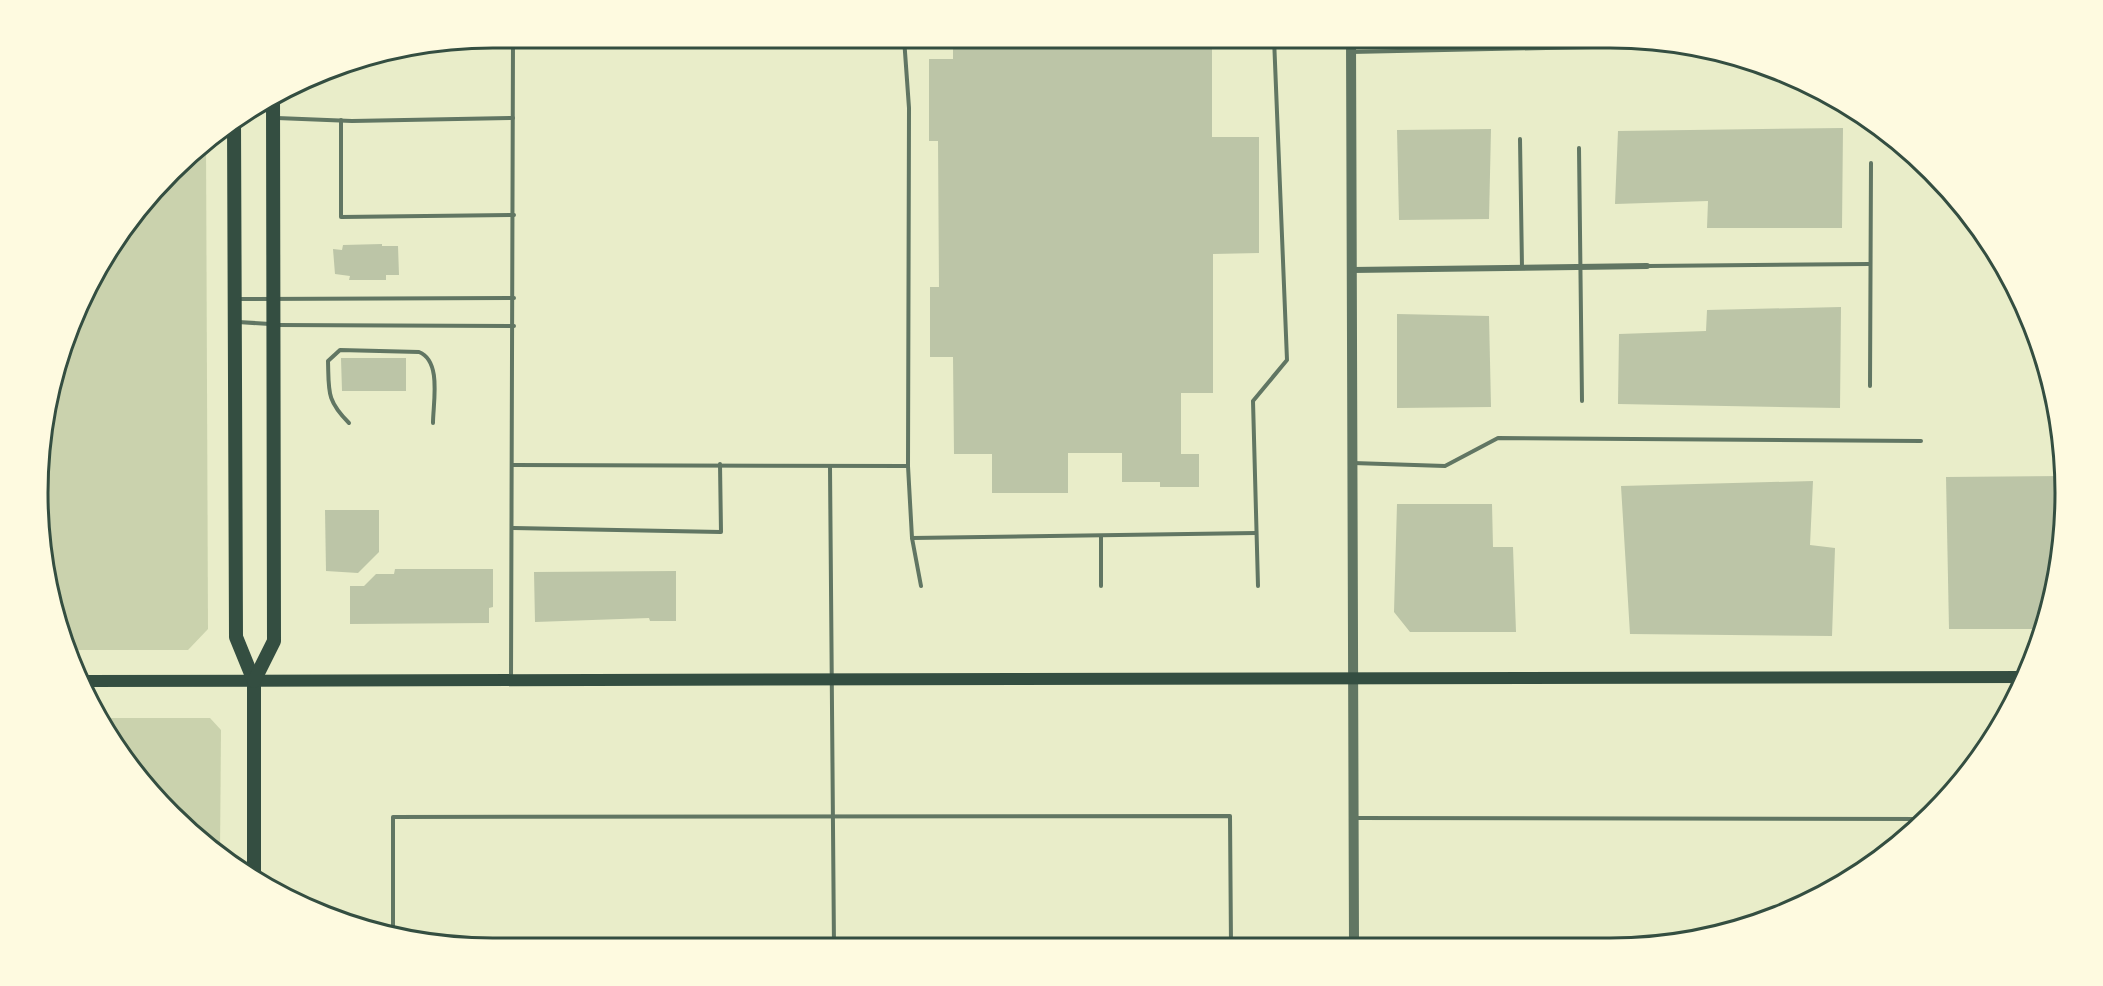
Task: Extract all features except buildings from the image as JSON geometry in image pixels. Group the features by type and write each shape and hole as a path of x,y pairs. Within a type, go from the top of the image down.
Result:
{"main road":[{"path":"254,681 274,641 273,106"},
{"path":"234,131 236,640 254,681 254,868"},
{"path":"90,681 2015,677"}],"street":[{"path":"1351,48 1354,938"},
{"path":"1352,270 1647,266"}],"lane":[{"path":"512,681 513,48"},
{"path":"905,48 910,117 908,466 912,538 921,586"},
{"path":"1258,586 1252,400 1287,360 1274,48"},
{"path":"1351,52 1544,48"},
{"path":"273,118 340,120 513,118"},
{"path":"340,120 341,217 514,215"},
{"path":"1520,139 1521,268"},
{"path":"1580,148 1582,401"},
{"path":"1870,386 1871,163"},
{"path":"1647,266 1869,264"},
{"path":"235,299 514,298"},
{"path":"235,321 273,325 514,326"},
{"path":"349,423 333,407 329,395 328,361 340,350 426,354 433,368 433,423"},
{"path":"1353,463 1445,466 1498,438 1921,441"},
{"path":"513,528 721,532 720,464"},
{"path":"513,465 908,466"},
{"path":"830,467 834,938"},
{"path":"912,538 1256,533"},
{"path":"1101,536 1101,586"},
{"path":"393,926 393,817 1230,816 1231,938"},
{"path":"1353,818 1913,819"}],"green space":[{"path":"206,153 208,629 188,650 77,650 63,608 52,551 48,493 49,464 63,378 94,296 108,270 140,222 178,178"},
{"path":"109,718 210,718 221,730 220,844 178,808 158,786 140,764"}]}
